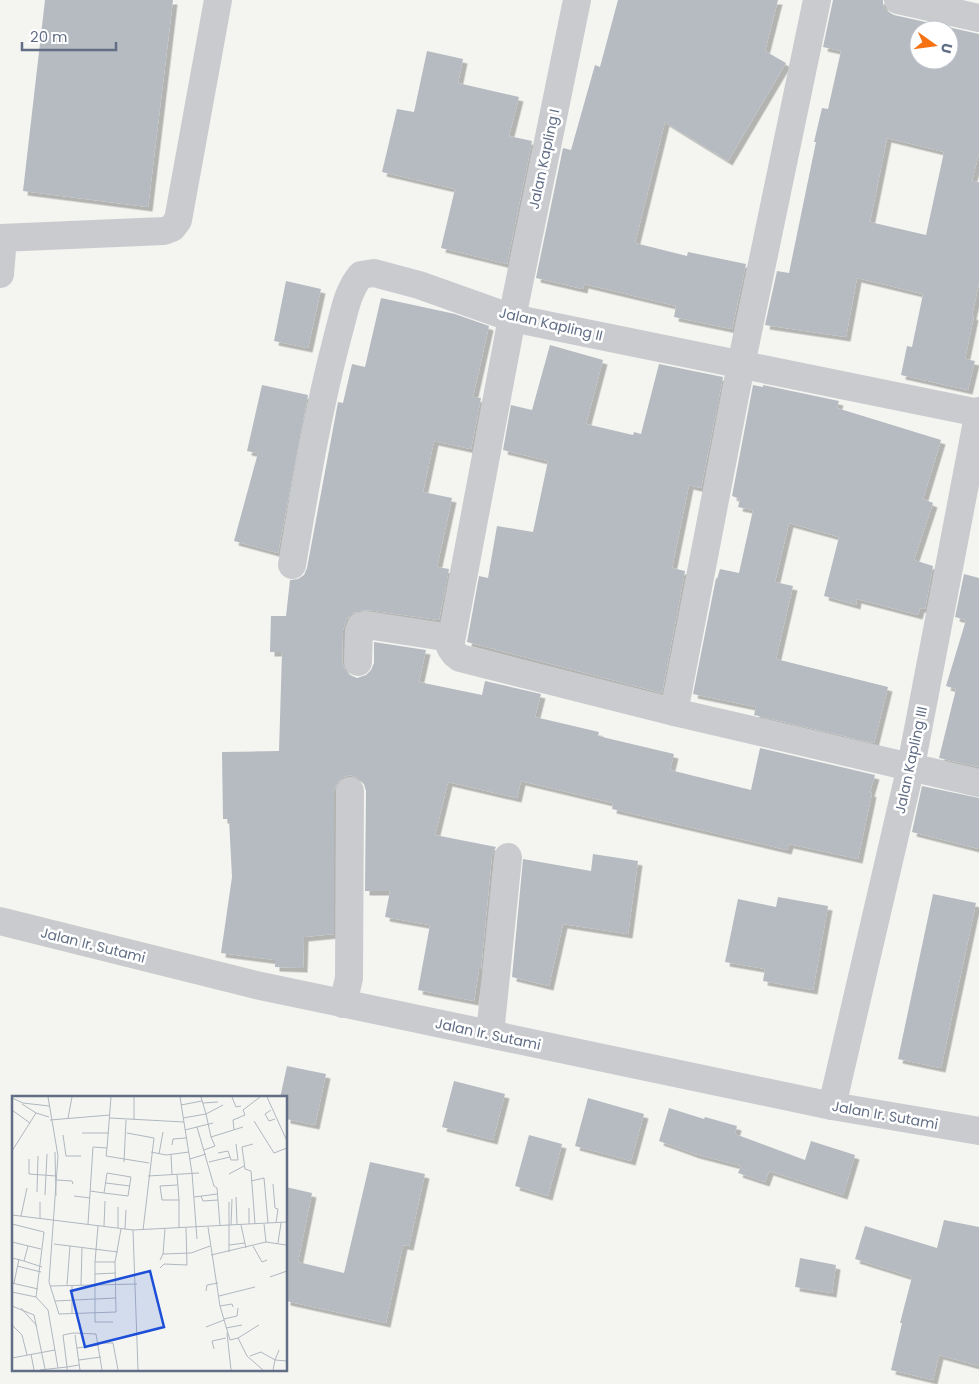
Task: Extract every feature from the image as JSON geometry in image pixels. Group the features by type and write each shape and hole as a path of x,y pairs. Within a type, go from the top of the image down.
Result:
{"street":[{"path":"0,274 1,238 164,231 172,228 178,220 218,0"},
{"name":"Jalan Kapling I","path":"451,638 512,318 577,0"},
{"path":"674,712 741,365 817,0"},
{"path":"898,0 979,18"},
{"name":"Jalan Kapling II","path":"292,564 308,470 334,351 352,285 361,275 374,273 419,285 512,318 979,412"},
{"name":"Jalan Kapling III","path":"832,1106 911,766 979,412"},
{"path":"358,662 359,631 361,626 366,625 451,638 450,647 460,658 674,712 979,782"},
{"path":"343,1004 348,978 350,791"},
{"path":"490,1034 508,857"},
{"name":"Jalan Ir. Sutami","path":"0,922 256,985 343,1004 832,1106 979,1132"}],"building":[{"path":"45,0 173,0 148,207 23,191"},
{"path":"618,0 778,0 765,51 786,63 728,161 665,122 635,243 687,256 688,252 746,264 732,329 674,317 676,306 584,284 583,289 536,278 563,148 571,150 595,65 600,67"},
{"path":"833,0 883,0 883,5 887,11 894,15 916,20 909,20 909,70 959,70 959,30 979,34 979,153 972,181 979,182 979,283 965,359 975,361 968,390 901,375 907,346 912,347 923,294 857,278 846,337 765,325 777,271 789,273 816,142 814,142 822,108 828,109 841,51 823,47","holes":["887,138 944,152 926,235 870,222"]},
{"path":"427,51 463,59 458,83 519,97 509,136 532,141 507,264 441,248 455,189 382,172 397,109 414,112"},
{"path":"286,281 321,289 308,348 274,341"},
{"path":"381,298 455,314 489,326 473,397 481,398 471,449 434,441 423,492 452,498 437,567 449,569 439,620 368,610 351,614 346,620 343,630 342,662 345,670 357,678 366,675 374,663 374,642 426,650 419,682 482,695 485,681 541,694 535,717 599,732 598,736 674,754 670,770 751,790 760,748 875,775 870,792 872,793 858,859 789,844 787,850 612,809 613,803 521,781 517,798 448,782 435,835 496,847 492,855 481,969 479,969 474,1001 418,990 430,925 385,917 390,891 365,891 366,791 364,784 358,778 350,775 343,777 337,783 334,791 334,934 304,937 303,968 275,967 275,960 221,953 232,877 229,819 223,819 222,752 279,751 282,652 270,652 271,616 286,616 290,580 298,579 304,575 307,568 338,402 343,403 352,364 365,367"},
{"path":"550,345 603,360 586,424 633,435 634,432 641,434 659,364 723,377 701,488 689,485 672,568 685,571 662,693 467,642 479,576 488,578 497,526 533,532 548,461 503,450 511,405 532,410"},
{"path":"262,385 308,395 278,553 234,541 258,453 247,451"},
{"path":"753,385 763,387 763,385 839,401 837,408 941,440 923,499 933,503 914,560 933,566 925,609 920,608 918,615 857,599 856,605 824,596 839,537 789,523 775,582 793,586 776,659 888,687 874,743 754,715 756,707 693,694 716,578 720,569 739,573 753,510 738,507 740,499 732,496"},
{"path":"964,574 979,578 979,767 939,758 956,689 946,686 966,620 955,617"},
{"path":"922,786 979,798 979,849 912,832"},
{"path":"593,854 638,861 628,934 563,924 549,986 512,977 523,859 591,871"},
{"path":"933,894 976,903 941,1068 898,1059"},
{"path":"778,897 828,906 813,990 763,981 765,969 725,962 738,899 776,907"},
{"path":"287,1066 326,1074 315,1125 288,1119 288,1096 280,1096"},
{"path":"454,1081 505,1094 493,1140 442,1127"},
{"path":"588,1098 644,1114 631,1161 575,1146"},
{"path":"669,1108 704,1119 705,1117 737,1126 735,1134 805,1160 811,1141 855,1155 843,1195 769,1171 765,1182 738,1173 741,1166 695,1154 659,1141"},
{"path":"529,1135 562,1144 548,1196 515,1186"},
{"path":"370,1162 425,1174 409,1246 403,1245 386,1323 288,1301 288,1187 312,1193 298,1262 344,1273"},
{"path":"944,1220 979,1227 979,1366 939,1355 933,1380 891,1370 902,1323 900,1323 912,1277 855,1259 865,1226 937,1248"},
{"path":"800,1258 836,1265 832,1293 795,1287"}]}
